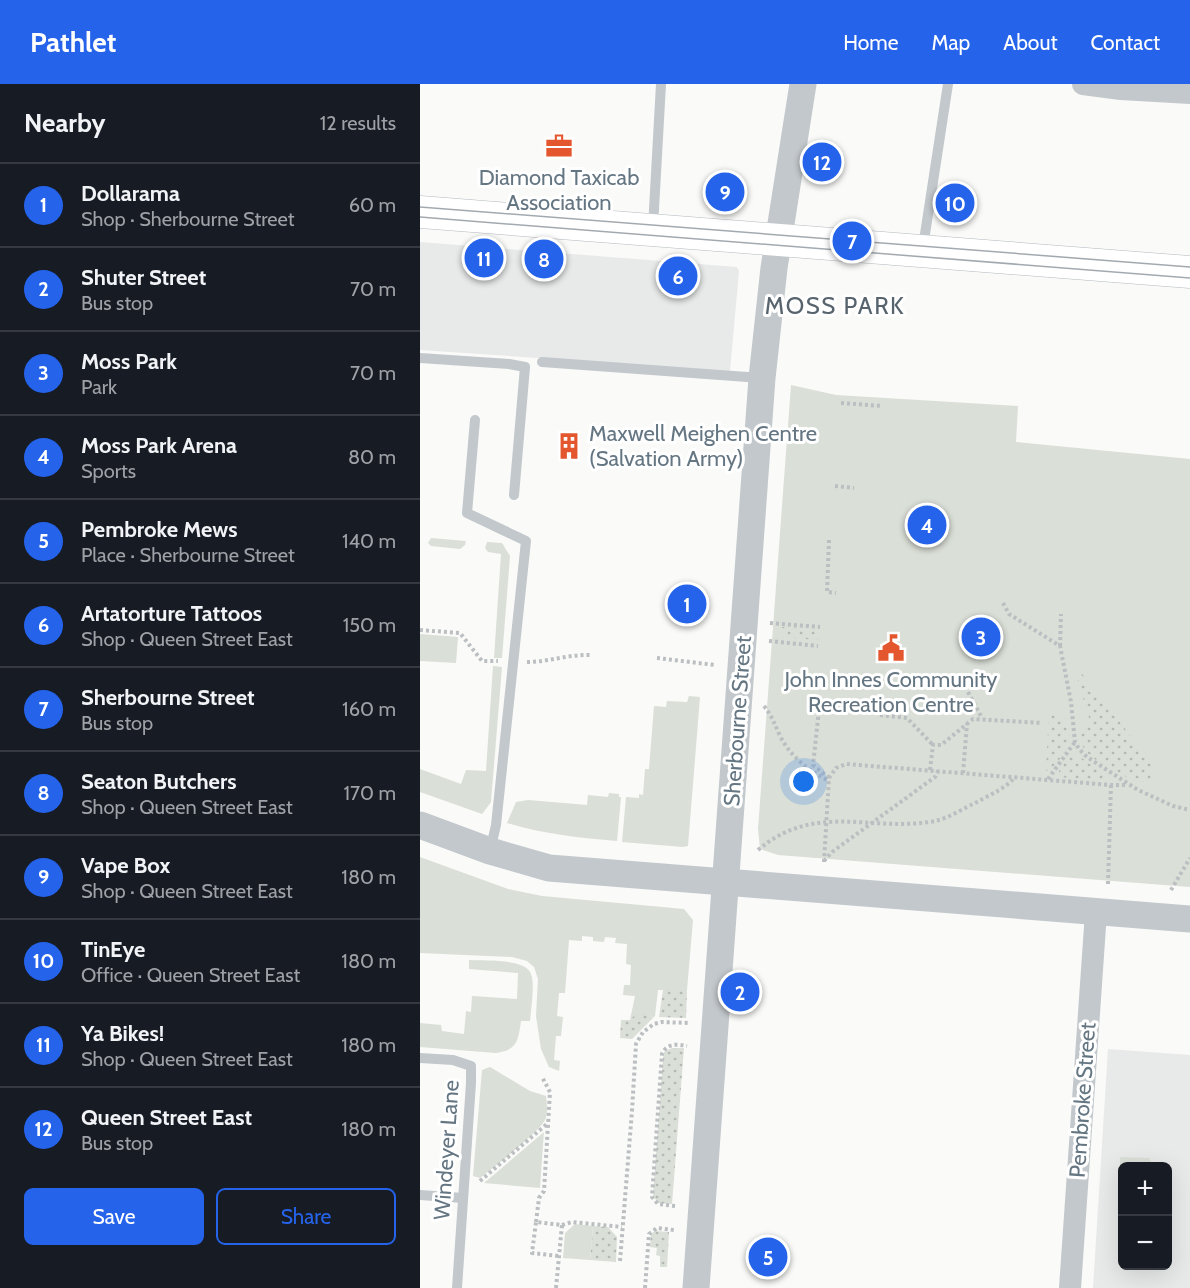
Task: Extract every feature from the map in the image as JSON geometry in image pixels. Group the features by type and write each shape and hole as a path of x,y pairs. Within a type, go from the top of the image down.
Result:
{"main road":[{"path":"420,212 1190,272"}],"street":[{"name":"Sherbourne Street","path":"696,1288 762,378 778,240 803,84"},
{"path":"1083,84 1190,93"},
{"path":"420,825 490,851 549,868 1190,919"},
{"name":"Pembroke Street","path":"1070,1288 1096,912"}],"lane":[{"path":"653,230 662,84"},
{"path":"922,250 948,84"},
{"path":"420,358 525,367 514,495"},
{"path":"542,362 762,378"},
{"path":"475,420 467,513 526,541 496,825 490,851"},
{"name":"Windeyer Lane","path":"420,1058 453,1060 471,1066 456,1288"},
{"path":"420,1195 463,1198"}],"path":[{"path":"841,404 882,406"},
{"path":"835,486 854,488"},
{"path":"829,540 827,592 836,593"},
{"path":"1004,603 1009,614 1060,646"},
{"path":"1061,614 1060,646 1071,702 1075,742 1087,757 1128,785 1156,800 1190,810"},
{"path":"770,623 820,627"},
{"path":"769,642 818,646"},
{"path":"657,658 715,665"},
{"path":"968,692 981,718"},
{"path":"828,701 819,701 813,765 829,780"},
{"path":"764,706 772,716 790,753 810,771 829,780"},
{"path":"880,715 907,718 933,745 941,745 974,719 1042,723"},
{"path":"963,772 967,724"},
{"path":"1048,779 1075,742"},
{"path":"930,770 933,745"},
{"path":"938,771 935,777 832,852 824,862 829,780 836,768 846,764 1128,785"},
{"path":"758,850 770,839 788,830 826,820 874,822 936,820 1003,789 1015,777"},
{"path":"1108,884 1111,785"},
{"path":"1171,890 1190,858"},
{"path":"620,1262 633,1111 636,1044 643,1032 654,1024 689,1023"},
{"path":"675,1206 658,1204 652,1197 662,1054 664,1049 670,1045 687,1046"},
{"path":"542,1077 550,1092 544,1191 539,1198 532,1253 559,1256"},
{"path":"464,1182 479,1182 487,1177 548,1124"},
{"path":"536,1222 562,1225 572,1222 622,1227"},
{"path":"555,1288 562,1225"},
{"path":"645,1288 649,1234 657,1228 674,1230"}],"shaded area":[{"path":"420,242 737,267 739,271 730,371 420,350"},
{"name":"MOSS PARK","path":"791,385 836,395 1018,406 1016,442 1190,459 1190,887 778,855 760,849 758,829"},
{"path":"431,538 466,541 460,549 431,546 428,543"},
{"path":"487,542 502,543 510,556 502,658 494,658 501,554 488,552 485,548"},
{"path":"782,627 819,629 818,640 781,637"},
{"path":"420,634 458,637 456,663 420,661"},
{"path":"493,666 502,667 491,802 482,814 420,792 420,769 461,784 466,770 486,771"},
{"path":"1079,670 1151,762 1151,779 1147,782 1137,782 1102,765 1084,750 1079,729 1090,721 1075,671"},
{"path":"689,696 700,697 688,846 622,842 626,797 639,798 639,794 643,795 645,769 649,769 654,706 666,707 667,701 687,702"},
{"path":"1049,711 1066,719 1070,739 1062,756 1046,771"},
{"path":"1074,753 1106,774 1106,780 1059,777 1059,771"},
{"path":"609,793 619,794 621,797 617,841 562,835 507,823 516,802 528,800 587,805 588,795 608,797"},
{"path":"420,857 508,889 542,896 684,909 693,920 687,990 658,990 655,1016 630,1020 635,996 623,995 624,985 630,985 631,965 626,964 627,944 615,943 616,938 605,937 604,942 593,941 593,937 582,936 582,941 569,940 565,993 559,993 557,1016 563,1017 561,1036 556,1036 554,1060 560,1061 559,1071 549,1067 541,1049 536,1016 538,979 534,967 527,961 512,957 420,953"},
{"path":"469,960 504,961 528,969 533,984 530,1021 521,1021 516,1043 503,1052 420,1047 420,1023 441,1025 442,1031 464,1034 466,1011 471,1012 472,996 517,999 518,973 469,969"},
{"path":"663,990 687,990 686,1018 659,1017"},
{"path":"636,1014 650,1015 653,1018 632,1039 620,1038 621,1020 630,1020"},
{"path":"672,1048 684,1048 672,1204 658,1203 653,1196 663,1059 664,1052"},
{"path":"1108,1049 1190,1055 1190,1288 1093,1288"},
{"path":"490,1067 530,1091 546,1096 547,1112 545,1120 534,1133 480,1178 473,1176 482,1070"},
{"path":"544,1132 540,1188 484,1183"},
{"path":"1120,1157 1149,1158 1151,1162 1120,1162"},
{"path":"575,1224 593,1226 590,1260 563,1258 565,1233"},
{"path":"593,1226 608,1227 617,1237 616,1262 590,1260"},
{"path":"655,1231 669,1232 667,1267 660,1267 660,1256 656,1255 657,1248 650,1247 651,1234"}],"tram line":[{"path":"420,207 1190,267"},
{"path":"420,217 1190,278"}],"place":[{"name":"Diamond Taxicab Association","path":"559,146"},
{"name":"Queen Street East","path":"822,162"},
{"name":"Vape Box","path":"725,192"},
{"name":"TinEye","path":"955,203"},
{"name":"Sherbourne Street","path":"852,241"},
{"name":"Ya Bikes!","path":"484,258"},
{"name":"Seaton Butchers","path":"544,259"},
{"name":"Artatorture Tattoos","path":"678,276"},
{"name":"Maxwell Meighen Centre (Salvation Army)","path":"569,446"},
{"name":"Moss Park Arena","path":"927,525"},
{"name":"Dollarama","path":"687,604"},
{"name":"Moss Park","path":"981,637"},
{"name":"John Innes Community Recreation Centre","path":"891,648"},
{"name":"Shuter Street","path":"740,992"},
{"name":"Pembroke Mews","path":"768,1257"}],"district":[{"name":"MOSS PARK","path":"835,306"}]}
